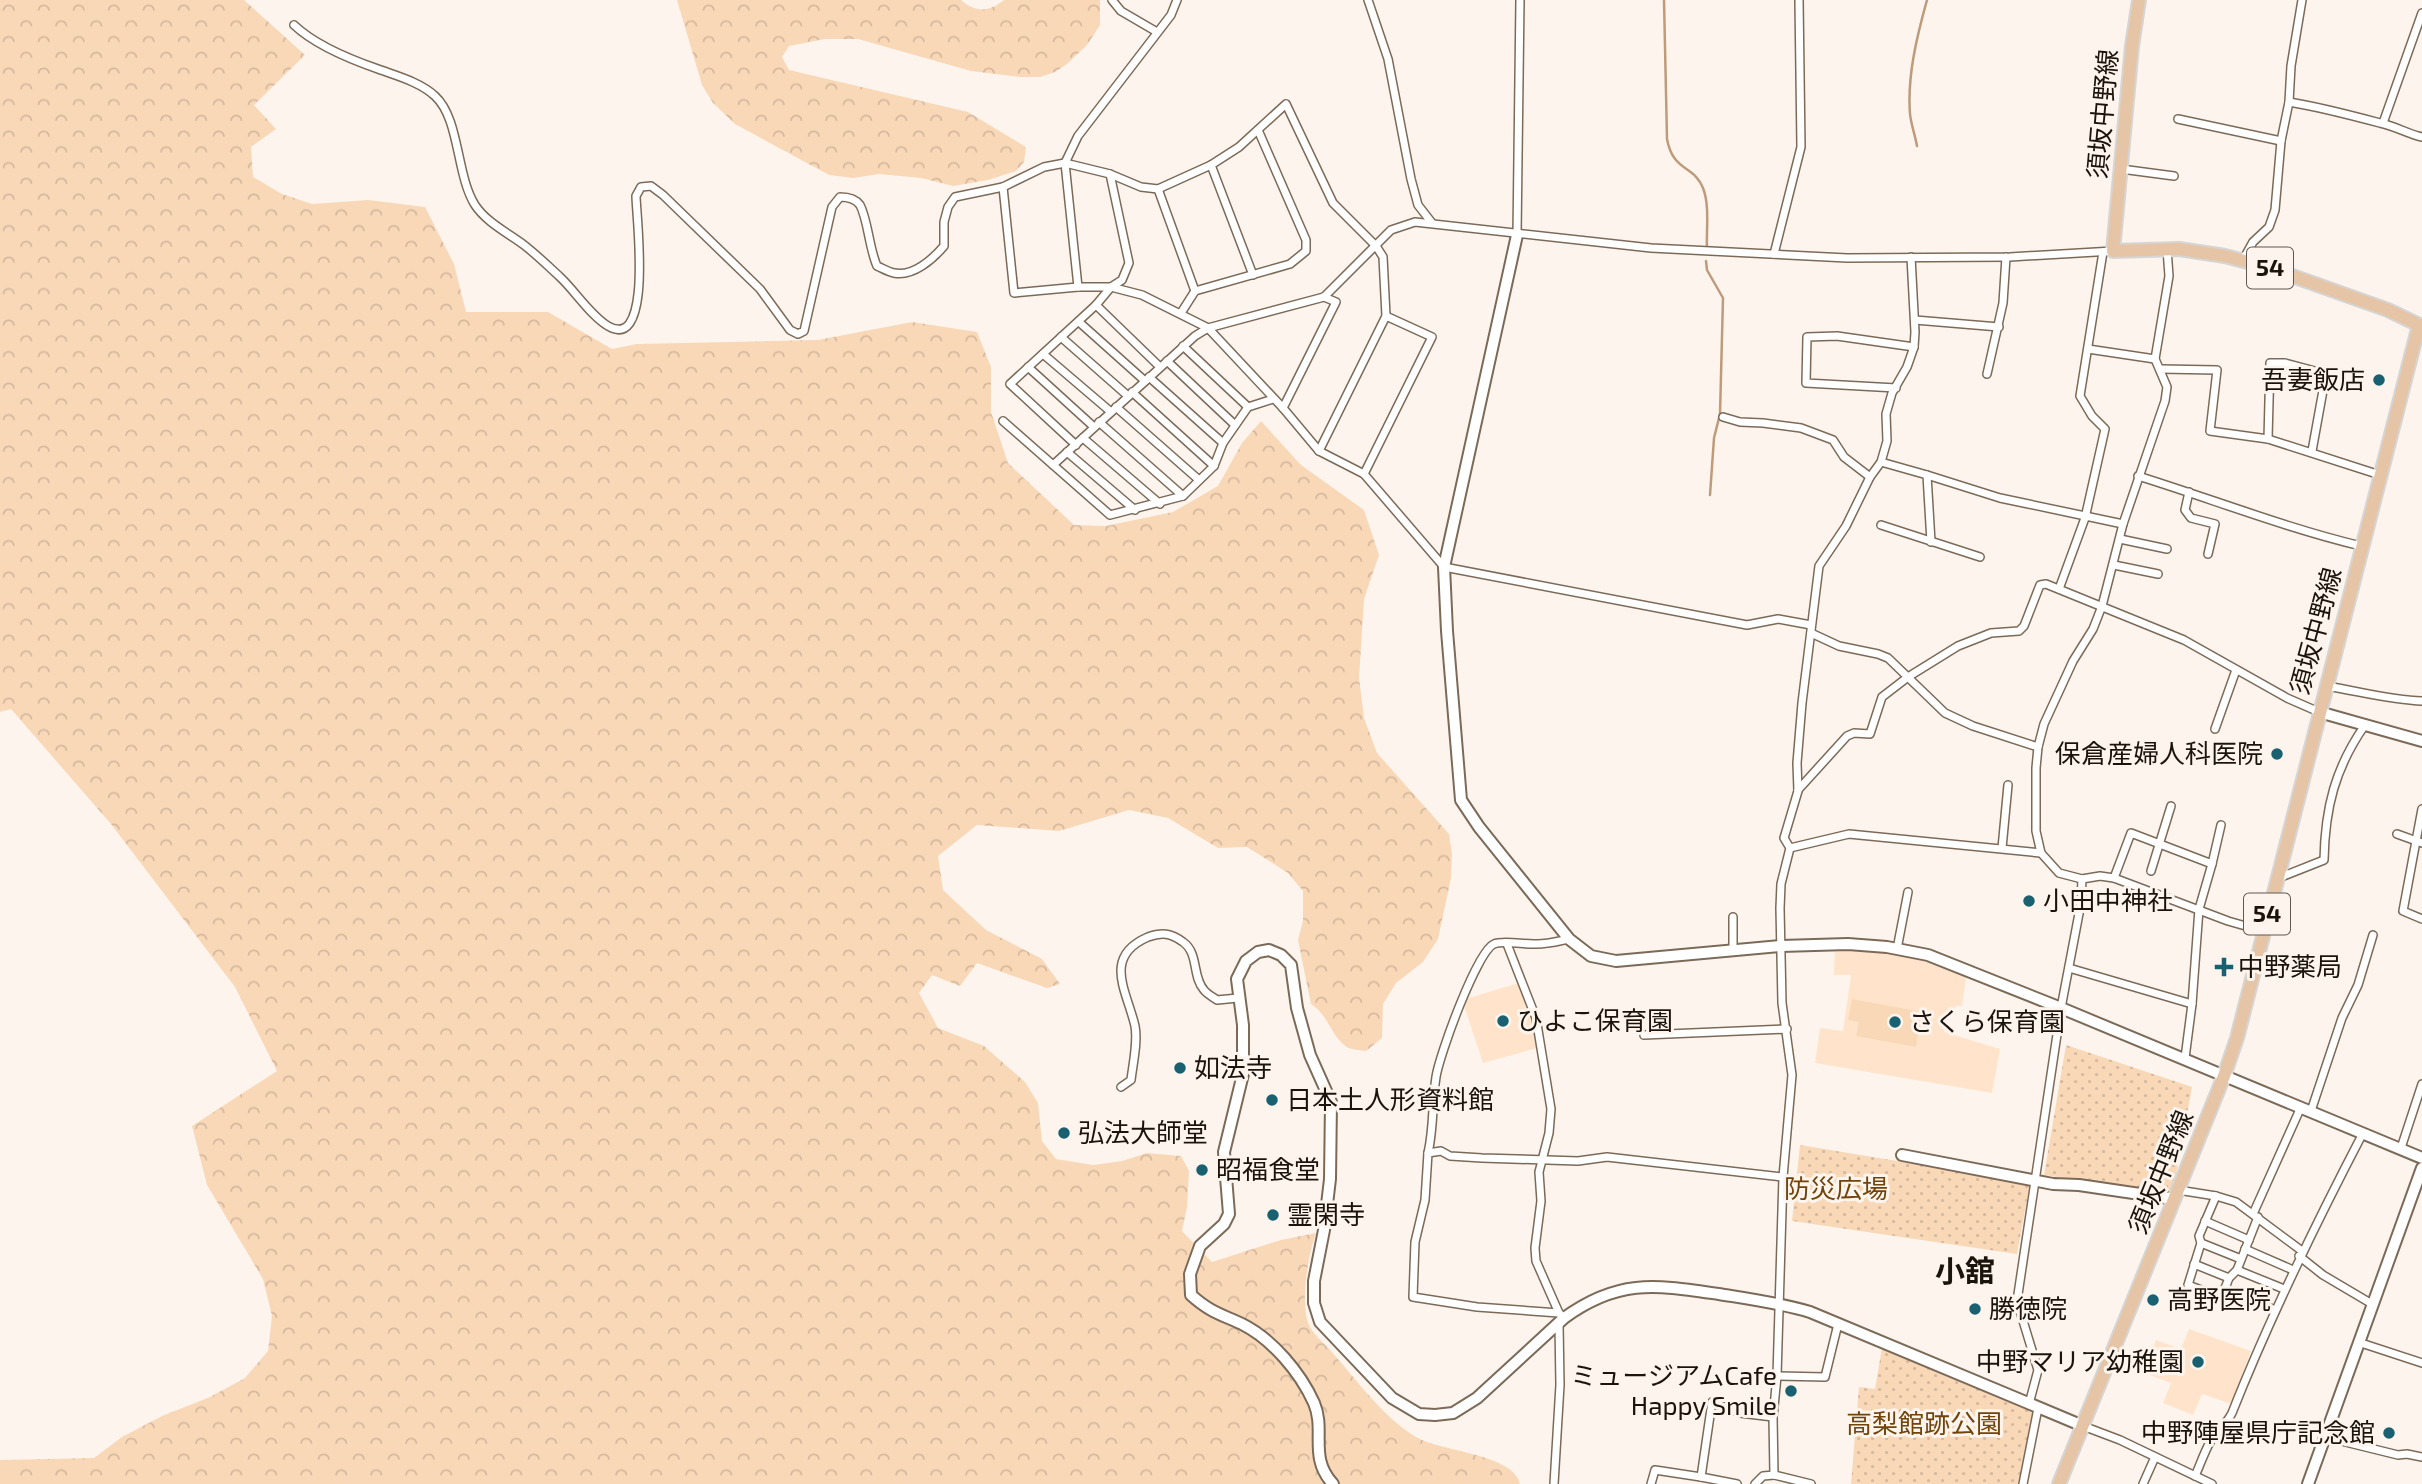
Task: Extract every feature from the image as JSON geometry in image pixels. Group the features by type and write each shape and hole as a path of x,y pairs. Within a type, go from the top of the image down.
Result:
{"main road":[{"name":"須坂中野線","path":"2059,1484 2237,1038 2325,686 2421,321 2243,260 2193,250 2108,252 2121,169 2139,0"}],"street":[{"path":"1112,0 1121,11 1157,32"},
{"path":"1078,287 1065,163 1078,136 1171,15 1177,0"},
{"path":"1368,0 1388,59 1410,179 1418,205 1432,223"},
{"path":"1520,0 1517,234 1444,567 1450,683 1461,800 1479,827 1569,939 1591,956 1616,961 1781,946 1848,944 1897,949 1928,956 2061,1007 2422,1157"},
{"path":"1774,254 1801,146 1799,0"},
{"path":"2243,260 2253,242 2269,227 2275,210 2281,141 2289,102 2291,66 2302,0"},
{"path":"2382,123 2422,13"},
{"path":"294,25 342,55 410,82 435,96 448,117 467,186 479,209 540,257 599,319 613,328 625,328 631,323 639,293 636,196 640,187 651,186 663,195 760,289 790,330 798,334 804,331 832,207 840,197 850,197 859,204 871,253 877,266 895,274 906,272 931,261 944,246 944,222 948,207 955,197 1003,187 1044,167 1065,163 1110,174 1141,187 1158,189 1211,165 1239,147 1286,104 1334,203 1376,246 1383,257 1386,316 1319,451"},
{"path":"2289,102 2382,123 2422,138"},
{"path":"2178,119 2281,141"},
{"path":"1181,313 1195,291 1290,264 1306,251 1306,240 1258,130"},
{"path":"1211,165 1253,275"},
{"path":"2121,169 2174,176"},
{"path":"1076,445 1010,384 1096,305 1111,287 1122,280 1129,263 1110,174"},
{"path":"1003,187 1014,293 1111,287 1142,295 1208,328 1319,451 1364,474 1444,567 1747,625 1778,619 1811,629 1839,646 1888,658 1945,713 1973,726 2038,747"},
{"path":"1158,189 1195,291"},
{"path":"1053,465 1183,346 1208,328 1324,297 1391,230 1415,222 1651,248 1847,258 2006,257 2108,252 2080,396 2092,416 2105,429 2085,518 2059,589"},
{"path":"2167,249 2169,276 2155,359 2167,387 2165,401 2138,475 2102,606 2044,724 2036,768 2036,831 2041,853 2059,873 2082,879 2100,876 2114,878 2263,931"},
{"path":"1774,1475 1773,1417 1777,1376 1783,1177 1793,1075 1782,1003 1781,884 1790,848 1784,838 1798,790 1797,763 1819,566 1846,526 1870,477 1881,463 1887,441 1886,414 1914,347 1911,257"},
{"path":"1987,374 2003,303 2006,257"},
{"path":"1283,408 1336,302 1324,297"},
{"path":"1096,305 1160,367"},
{"path":"1364,474 1432,337 1386,316"},
{"path":"1915,320 1999,327"},
{"path":"1079,321 1223,443"},
{"path":"1896,387 1806,383 1807,337 1838,336 1914,347"},
{"path":"1061,337 1214,466"},
{"path":"1183,346 1248,407"},
{"path":"2088,349 2155,359"},
{"path":"1043,354 1199,480"},
{"path":"1167,361 1235,425"},
{"path":"2268,439 2270,363 2285,363 2326,374 2312,451"},
{"path":"1028,367 1183,496"},
{"path":"2160,369 2217,370 2210,431 2268,439 2380,475"},
{"path":"1003,421 1110,515 1183,496 1214,466 1223,443 1248,407 1273,400"},
{"path":"1723,417 1740,422 1801,428 1833,440 1844,457 1870,477"},
{"path":"1083,438 1160,503"},
{"path":"1067,452 1135,510"},
{"path":"1881,463 2000,498 2123,524"},
{"path":"1927,475 1931,542"},
{"path":"2138,475 2312,534 2361,546"},
{"path":"2189,492 2185,510 2192,519 2215,524 2208,554"},
{"path":"1881,526 1980,557"},
{"path":"2119,539 2167,549"},
{"path":"2114,565 2158,574"},
{"path":"1798,790 1847,736 1853,733 1870,734 1882,697 1908,677 1958,646 1991,633 2001,631 2013,634 2019,631 2024,626 2040,586 2046,584 2184,640 2319,712 2422,741"},
{"path":"2215,729 2236,670"},
{"path":"2325,686 2400,701 2422,701"},
{"path":"2276,880 2324,860 2325,824 2330,797 2351,744 2365,725"},
{"path":"2002,848 2008,785"},
{"path":"2151,871 2171,806"},
{"path":"2422,809 2419,842 2403,911 2422,919"},
{"path":"2185,1058 2199,909 2221,825"},
{"path":"2114,878 2131,833 2212,864"},
{"path":"1790,848 1849,834 2041,853"},
{"path":"2397,834 2419,842"},
{"path":"2023,1484 2038,1370 2017,1301 2061,1007 2081,903 2082,879"},
{"path":"1897,949 1908,892"},
{"path":"1733,917 1733,950"},
{"path":"1121,1087 1131,1080 1135,1027 1122,989 1120,974 1121,964 1134,945 1158,933 1170,934 1191,949 1202,989 1217,1000 1238,998"},
{"path":"2216,1196 2199,1236 2201,1243 2188,1285 2219,1297 2236,1270 2256,1215 2306,1109 2358,985 2373,935"},
{"path":"1560,1319 1413,1297 1415,1242 1425,1200 1436,1076 1456,1014 1483,955 1491,945 1540,944 1569,939"},
{"path":"1507,944 1536,1018 1551,1109 1549,1133 1541,1159 1539,1187 1542,1201 1535,1248 1536,1261 1560,1319 1560,1385 1554,1484"},
{"path":"1333,1484 1322,1473 1317,1445 1315,1405 1299,1376 1270,1343 1244,1325 1209,1311 1191,1295 1190,1274 1200,1246 1224,1224 1229,1214 1224,1152 1243,1074 1243,1025 1237,979 1246,961 1258,952 1269,950 1281,955 1291,965 1297,1008 1310,1055 1331,1102 1330,1179 1314,1281 1314,1303 1320,1322 1392,1398 1419,1414 1453,1413 1477,1398 1560,1319 1595,1298 1618,1290 1652,1286 1780,1303 1838,1324 2083,1426 2208,1483"},
{"path":"2069,968 2192,1003"},
{"path":"1644,1035 1787,1030"},
{"path":"2400,1148 2422,1084"},
{"path":"2195,1476 2210,1443 2226,1425 2232,1413 2284,1289 2363,1133"},
{"path":"1428,1153 1441,1151 1450,1156 1578,1161 1607,1157 1783,1177"},
{"path":"1902,1155 2035,1180 2176,1195 2216,1196 2236,1202 2256,1215 2323,1275 2372,1304"},
{"path":"2308,1484 2422,1168"},
{"path":"2205,1221 2249,1240"},
{"path":"2201,1243 2241,1259"},
{"path":"2245,1249 2293,1270"},
{"path":"2194,1264 2229,1278"},
{"path":"2236,1270 2284,1289"},
{"path":"2225,1288 2275,1310"},
{"path":"1777,1376 1825,1377 1838,1324"},
{"path":"2358,1342 2422,1363"},
{"path":"1701,1477 1712,1402 1740,1413 1773,1417"},
{"path":"2325,1437 2399,1455 2422,1457"},
{"path":"2143,1484 2155,1457"},
{"path":"1651,1484 1655,1470 1737,1484"},
{"path":"1755,1484 1763,1476 1774,1475 1811,1484"}],"shaded area":[{"name":"さくら保育園","path":"1835,945 1887,947 1967,970 1962,1006 1956,1006 1948,1016 1944,1032 2000,1049 1992,1093 1815,1063 1820,1028 1843,1031 1851,975 1834,975"},
{"name":"ひよこ保育園","path":"1522,982 1541,1047 1483,1063 1462,1000"},
{"name":"中野マリア幼稚園","path":"2189,1329 2251,1351 2231,1404 2202,1394 2193,1415 2163,1403 2171,1383 2144,1373 2156,1340 2181,1349"}],"green space":[{"path":"0,0 244,0 305,55 254,105 276,129 251,147 253,177 282,194 312,204 368,200 425,207 454,264 466,312 548,312 612,349 637,344 818,340 912,322 977,332 991,367 991,412 1008,463 1074,525 1106,526 1173,512 1218,486 1242,443 1261,421 1301,465 1364,510 1379,555 1364,599 1359,678 1364,718 1377,753 1449,834 1452,854 1451,878 1438,939 1423,962 1396,983 1383,1004 1382,1038 1366,1051 1349,1048 1339,1040 1321,1013 1311,1004 1298,940 1303,921 1303,891 1288,873 1247,847 1218,848 1168,818 1129,810 1059,831 977,825 938,856 943,890 986,930 1042,959 1060,984 1047,988 977,963 960,986 932,975 919,993 938,1028 984,1046 1025,1082 1038,1103 1042,1141 1056,1159 1093,1165 1122,1161 1147,1153 1181,1156 1189,1171 1187,1207 1182,1231 1212,1262 1281,1240 1316,1233 1310,1254 1305,1294 1307,1318 1315,1334 1373,1400 1409,1433 1433,1444 1493,1461 1506,1467 1520,1484 0,1484 0,1460 94,1458 122,1437 245,1378 268,1351 272,1316 263,1279 207,1185 192,1126 277,1071 235,987 111,824 11,709 0,712"},
{"path":"677,0 961,0 977,9 988,9 1004,0 1100,0 1100,25 1087,45 1067,64 1040,77 971,71 858,39 825,39 789,46 782,57 789,70 968,112 1026,147 1024,162 1016,171 988,180 953,186 921,178 879,174 853,178 829,175 735,124 713,103 702,85"},
{"path":"1852,999 1922,1012 1916,1047 1856,1036 1859,1022 1848,1020"},
{"path":"2066,1045 2192,1087 2172,1196 2044,1175"},
{"name":"防災広場","path":"1800,1145 2030,1183 2017,1254 1792,1221"},
{"name":"高梨館跡公園","path":"1883,1342 2038,1408 2023,1484 1851,1484 1859,1387 1875,1389"}],"waterway":[{"path":"1664,0 1667,139 1674,157 1694,175 1703,188 1707,211 1707,250"},
{"path":"1917,146 1910,114 1910,85 1916,42 1927,0"},
{"path":"1706,261 1707,270 1723,298 1720,414 1714,438 1710,495"}],"place":[{"name":"吾妻飯店","path":"2379,380"},
{"name":"保倉産婦人科医院","path":"2277,754"},
{"name":"小田中神社","path":"2029,901"},
{"name":"中野薬局","path":"2224,967"},
{"name":"ひよこ保育園","path":"1503,1021"},
{"name":"さくら保育園","path":"1895,1022"},
{"name":"如法寺","path":"1180,1068"},
{"name":"日本土人形資料館","path":"1272,1100"},
{"name":"弘法大師堂","path":"1064,1133"},
{"name":"昭福食堂","path":"1202,1170"},
{"name":"霊閑寺","path":"1273,1215"},
{"name":"高野医院","path":"2153,1300"},
{"name":"勝徳院","path":"1975,1309"},
{"name":"中野マリア幼稚園","path":"2198,1362"},
{"name":"ミュージアムCafe Happy Smile","path":"1791,1391"},
{"name":"中野陣屋県庁記念館","path":"2389,1433"}],"district":[{"name":"小舘","path":"1965,1272"}]}
